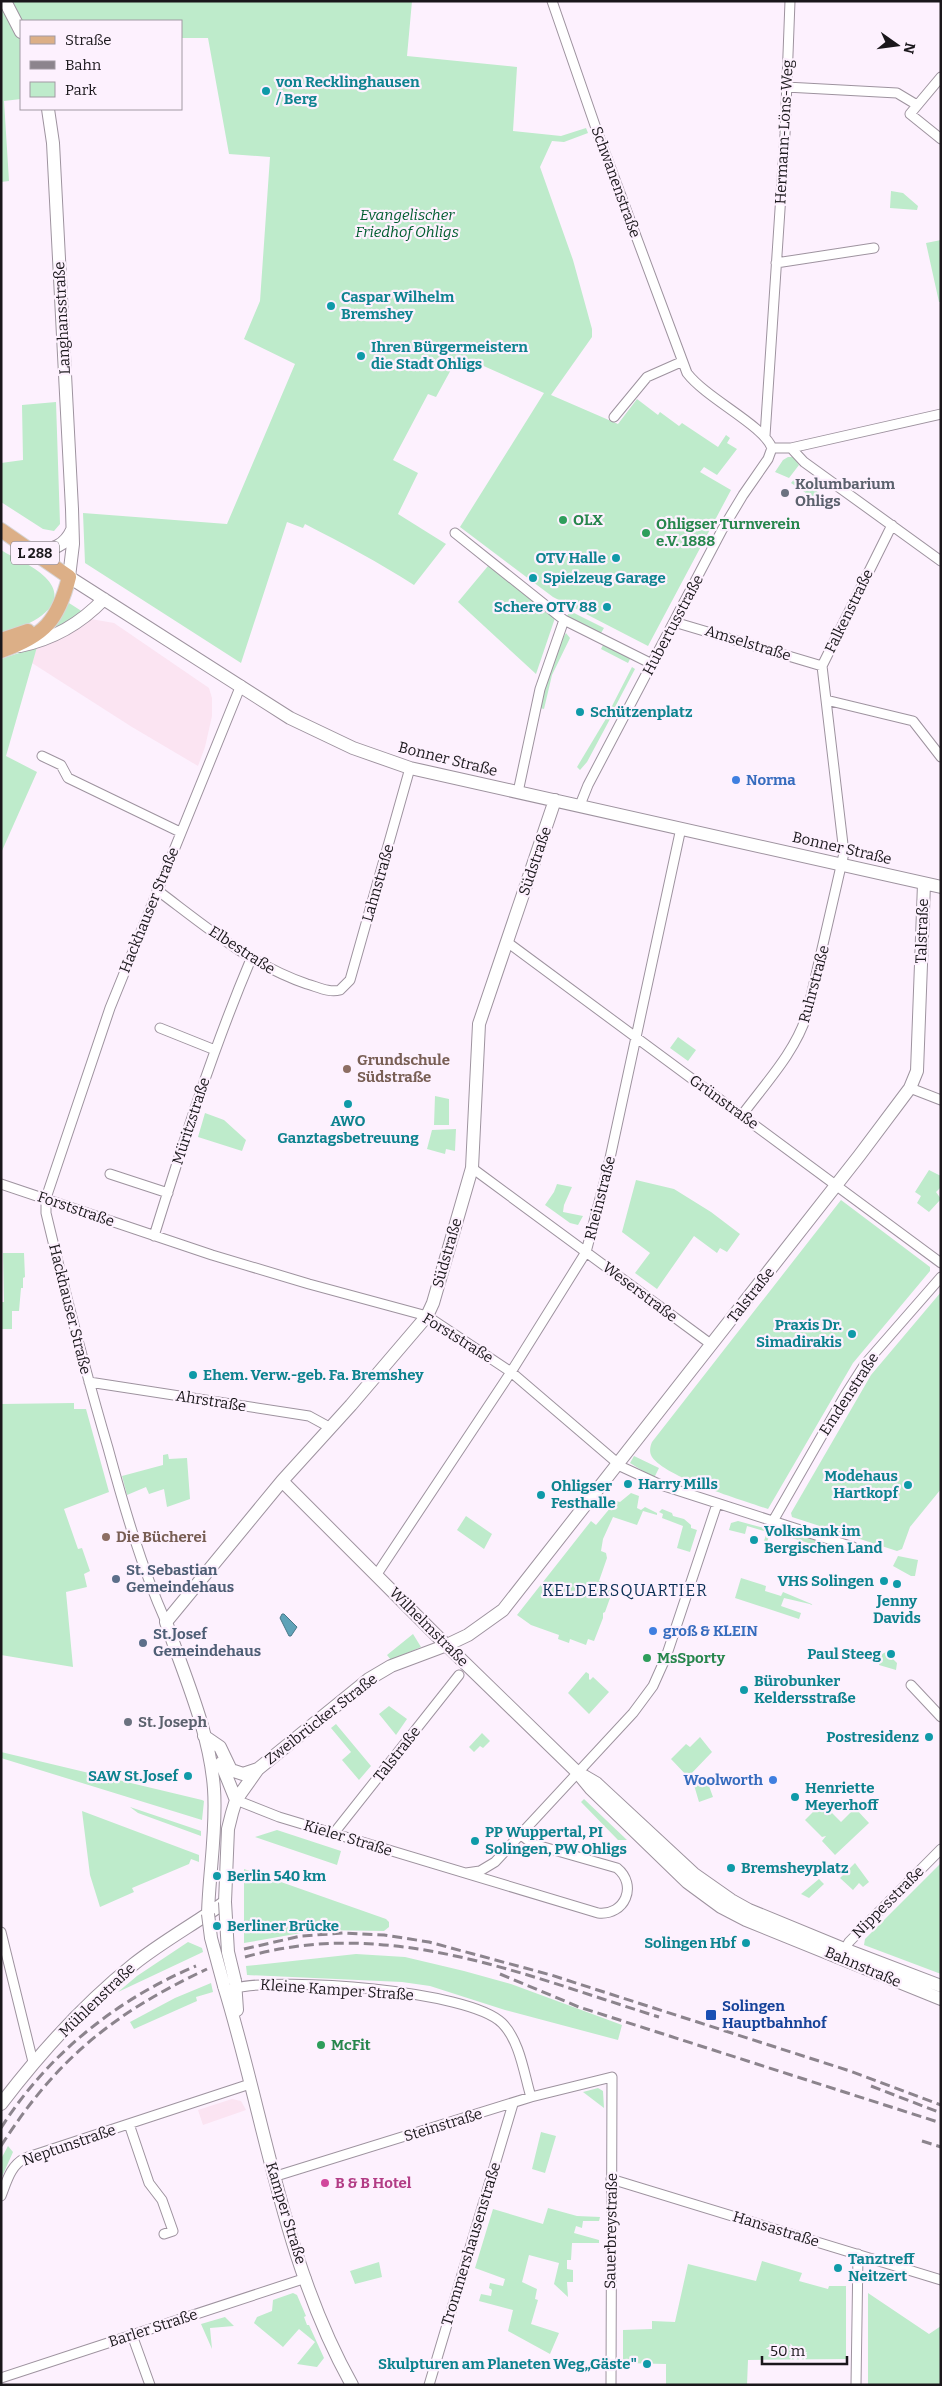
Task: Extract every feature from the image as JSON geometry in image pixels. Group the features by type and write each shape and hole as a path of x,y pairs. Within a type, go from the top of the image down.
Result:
{"main road":[{"path":"5,1 20,30"},
{"name":"Langhansstraße","path":"48,110 53,143 73,528 69,576"},
{"path":"34,552 59,547 68,539 73,528"},
{"name":"Bonner Straße","path":"1,530 104,599 290,718 344,744 410,768 941,887"},
{"name":"L 288","path":"5,646 42,632 52,621 62,603 69,576"},
{"name":"L 288","path":"5,646 37,642 68,628 91,614 104,599"},
{"name":"Südstraße","path":"166,1622 282,1481 428,1316 472,1168 477,1032 555,800"},
{"name":"Talstraße","path":"447,1645 468,1635 503,1610 712,1345 910,1088 918,1066 924,884"},
{"name":"Wilhelmstraße","path":"282,1481 577,1772 590,1789 698,1892 746,1920 787,1931"},
{"name":"Hackhauser Straße","path":"166,1622 208,1738 214,1790"},
{"name":"Zweibrücker Straße","path":"236,1800 258,1769 369,1679 391,1666 447,1645"},
{"path":"208,1738 220,1747 231,1770 244,1774 258,1769"},
{"path":"208,1738 236,1800"},
{"name":"Wilhelmstraße","path":"577,1772 596,1783 706,1884 787,1931"},
{"name":"Kamper Straße","path":"214,1790 208,1914 211,1938 232,1985"},
{"name":"Kamper Straße","path":"236,1800 228,1829 225,1902 228,1952 239,2035 274,2177 306,2278 323,2326 352,2385"},
{"path":"208,1914 225,1902"},
{"name":"Mühlenstraße","path":"1,2104 33,2062 124,1973 208,1914"},
{"name":"Bahnstraße","path":"787,1931 941,1999"},
{"name":"Bahnstraße","path":"842,1954 941,1986"}],"street":[{"name":"Schwanenstraße","path":"552,1 686,373 703,390 765,436 772,448"},
{"name":"Hermann-Löns-Weg","path":"765,436 790,1"},
{"path":"941,77 910,114 941,139"},
{"path":"786,87 897,93 917,105"},
{"path":"776,263 874,248"},
{"path":"614,417 646,377 681,362"},
{"path":"772,448 791,448 941,414"},
{"name":"Hubertusstraße","path":"580,805 588,784 722,530 768,459 772,448"},
{"path":"791,448 804,462 941,561"},
{"name":"Falkenstraße","path":"842,865 844,853 822,666 892,525"},
{"path":"455,533 564,620 652,664"},
{"path":"518,792 540,689 564,620"},
{"name":"Amselstraße","path":"674,622 822,666"},
{"name":"Hackhauser Straße","path":"166,1622 123,1503 70,1314 46,1213 46,1198 110,1008 241,686"},
{"path":"826,700 914,721 941,757"},
{"name":"Hackhauser Straße","path":"42,756 60,765 68,778 180,832"},
{"name":"Lahnstraße","path":"337,991 346,986 350,980 410,768"},
{"name":"Rheinstraße","path":"376,1574 511,1372 586,1252 607,1172 681,828"},
{"name":"Ruhrstraße","path":"742,1115 791,1048 805,1021 842,865"},
{"name":"Elbestraße","path":"157,890 251,959 284,976 323,989 337,991"},
{"name":"Grünstraße","path":"507,942 837,1184 941,1263"},
{"name":"Müritzstraße","path":"154,1236 215,1050 251,959"},
{"path":"160,1028 215,1050"},
{"path":"910,1088 941,1100"},
{"name":"Weserstraße","path":"472,1168 712,1345"},
{"path":"110,1174 168,1193"},
{"name":"Forststraße","path":"1,1184 154,1236 309,1284 428,1316 511,1372 619,1464 636,1475 717,1504 853,1547"},
{"name":"Emdenstraße","path":"772,1521 865,1364 941,1277"},
{"name":"Ahrstraße","path":"89,1382 309,1416 330,1428"},
{"name":"Kieler Straße","path":"460,1872 472,1872 486,1868 521,1835 633,1713 658,1677 717,1504"},
{"name":"Talstraße","path":"334,1833 459,1675"},
{"path":"911,1685 941,1717"},
{"name":"Kieler Straße","path":"236,1800 279,1817 502,1885 602,1913 618,1908 625,1899 627,1885 623,1875 616,1868 533,1844 521,1835"},
{"name":"Nippesstraße","path":"842,1954 849,1942 941,1850"},
{"path":"1,1932 33,2062"},
{"name":"Kleine Kamper Straße","path":"232,1985 263,1984 393,1991 452,2001 481,2009 497,2019 509,2031 531,2097"},
{"name":"Steinstraße","path":"274,2177 531,2097 612,2076"},
{"name":"Sauerbreystraße","path":"611,2385 612,2076"},
{"name":"Neptunstraße","path":"1,2196 10,2172 17,2163 250,2084"},
{"name":"Trommershausenstraße","path":"429,2385 513,2104"},
{"name":"Neptunstraße","path":"129,2124 149,2183 162,2200 173,2231 164,2234"},
{"name":"Hansastraße","path":"611,2179 941,2280"},
{"path":"856,2385 858,2254"},
{"name":"Barler Straße","path":"1,2378 306,2278"},
{"path":"132,2336 150,2385"}],"shaded area":[{"path":"91,619 114,623 209,688 212,698 212,716 205,747 198,766 132,727 32,663 37,647 68,635"},
{"path":"232,2099 241,2101 246,2110 203,2125 198,2110"}],"green space":[{"name":"Evangelischer Friedhof Ohligs","path":"1,1 412,1 407,56 517,67 513,131 561,136 586,128 588,133 564,142 552,141 540,167 573,260 592,329 592,337 551,395 618,424 637,399 658,415 660,412 679,426 682,423 718,447 726,435 730,438 727,443 737,449 717,475 704,467 700,472 731,490 648,646 553,597 460,527 544,393 459,355 436,397 428,394 393,460 418,473 398,514 446,544 414,585 387,568 305,524 303,528 287,522 241,663 85,563 83,513 227,524 295,364 244,339 260,301 270,157 229,154 208,38 182,38 182,20 20,20 20,99 4,101 9,181 1,182"},
{"path":"891,191 903,193 918,206 917,210 890,208"},
{"path":"941,240 941,302 939,302 926,243"},
{"path":"56,402 60,524 54,531 43,529 1,502 1,463 23,460 22,405"},
{"path":"793,457 799,465 789,478 775,472 783,460"},
{"path":"796,477 825,497 821,503 791,483"},
{"path":"1,550 45,577 53,588 54,598 51,607 33,621 1,634"},
{"path":"488,566 555,618 536,674 458,602"},
{"path":"69,603 83,612 51,632"},
{"path":"570,611 604,628 601,633 567,616"},
{"path":"566,633 570,638 552,675 544,709 540,708 556,650"},
{"path":"604,643 631,657 628,663 601,649"},
{"path":"37,647 6,756 37,772 1,853 1,659"},
{"path":"632,667 635,669 614,709 611,708"},
{"path":"607,717 610,719 587,762 580,770 577,767"},
{"path":"678,1037 696,1050 688,1061 670,1048"},
{"path":"435,1096 449,1099 449,1125 434,1125"},
{"path":"205,1113 224,1120 246,1140 242,1151 198,1137"},
{"path":"456,1129 455,1151 446,1149 445,1154 427,1149 432,1130"},
{"path":"929,1170 941,1176 941,1187 936,1192 941,1199 929,1212 917,1203 921,1196 915,1192"},
{"path":"636,1180 674,1189 711,1212 740,1234 727,1252 720,1248 717,1253 694,1236 657,1289 635,1273 650,1253 622,1232"},
{"path":"557,1184 572,1187 563,1212 583,1216 578,1225 570,1223 545,1205"},
{"path":"841,1200 930,1267 930,1271 853,1363 768,1509 706,1488 660,1465 651,1455 652,1442"},
{"path":"3,1253 24,1253 25,1277 23,1278 23,1288 21,1288 19,1311 12,1311 12,1329 1,1329 1,1302 4,1302"},
{"path":"941,1292 941,1489 910,1527 902,1549 897,1551 792,1517 791,1513 871,1375"},
{"path":"74,1403 74,1409 86,1409 109,1492 64,1509 78,1549 82,1548 90,1571 84,1574 87,1587 66,1592 73,1667 1,1655 1,1404"},
{"path":"168,1454 169,1459 187,1458 190,1499 167,1507 164,1489 149,1494 146,1487 127,1495 122,1476 163,1465 163,1455"},
{"path":"634,1456 659,1468 654,1478 630,1463"},
{"path":"631,1493 639,1496 637,1508 641,1510 645,1507 657,1513 657,1515 643,1511 637,1525 613,1517 603,1539 601,1551 606,1553 607,1558 599,1581 614,1587 594,1641 588,1639 586,1645 570,1639 569,1643 558,1639 559,1635 531,1625 517,1615 591,1521 596,1525 616,1501 620,1502"},
{"path":"662,1509 672,1513 673,1516 684,1519 691,1525 691,1528 697,1530 690,1552 677,1548 683,1526 662,1518 663,1514 659,1512"},
{"path":"466,1516 492,1534 484,1549 457,1530"},
{"path":"738,1521 771,1530 767,1542 764,1541 767,1532 747,1526 745,1534 729,1530 731,1523"},
{"path":"786,1531 833,1546 832,1550 785,1536"},
{"path":"898,1556 918,1560 915,1576 911,1576 893,1566"},
{"path":"741,1578 766,1586 765,1591 781,1596 783,1592 814,1605 784,1598 781,1606 801,1613 799,1619 735,1598"},
{"path":"413,1634 421,1647 391,1660 387,1655"},
{"path":"886,1652 897,1663 896,1670 879,1665 882,1654"},
{"path":"586,1672 589,1674 590,1680 593,1677 609,1692 589,1714 568,1693"},
{"path":"389,1706 407,1719 396,1735 379,1714"},
{"path":"336,1724 371,1766 359,1780 342,1760 351,1752 331,1728"},
{"path":"482,1733 490,1741 483,1748 480,1746 474,1752 469,1747"},
{"path":"700,1737 712,1752 688,1777 671,1759 686,1744 690,1747"},
{"path":"1,1752 202,1800 204,1801 202,1820 1,1758"},
{"path":"705,1775 713,1797 699,1802 694,1785"},
{"path":"584,1799 627,1840 618,1840 581,1802"},
{"path":"822,1803 841,1822 855,1808 869,1823 835,1855 822,1841 826,1836 822,1837 805,1820"},
{"path":"130,1807 201,1831 201,1836 138,1813"},
{"path":"82,1811 199,1855 199,1862 191,1859 189,1864 132,1888 134,1892 100,1907 90,1875"},
{"path":"277,1830 341,1851 337,1865 255,1837"},
{"path":"855,1863 869,1882 863,1887 859,1883 853,1890 840,1878"},
{"path":"941,1863 941,1974 864,1945 865,1939"},
{"path":"244,1869 386,1919 389,1922 389,1927 384,1931 318,1930 244,1943"},
{"path":"819,1879 824,1884 809,1898 801,1894"},
{"path":"188,1942 202,1948 203,1952 118,1992 137,1976"},
{"path":"356,1954 405,1957 511,1984 622,2025 618,2040 505,2010 430,1986 402,1982 247,1975 246,1966"},
{"path":"211,1983 213,1992 196,1997 197,2001 134,2029 130,2022 175,1998"},
{"path":"598,2088 603,2091 604,2108 583,2092"},
{"path":"541,2132 556,2136 545,2173 532,2169"},
{"path":"8,2146 13,2152 1,2179 1,2159"},
{"path":"548,2208 577,2216 600,2217 599,2221 583,2221 582,2228 576,2226 574,2233 599,2240 599,2243 572,2243 571,2260 567,2260 567,2269 573,2270 573,2282 567,2282 568,2297 554,2284 559,2263 529,2255 522,2282 537,2289 535,2299 538,2300 531,2324 559,2333 550,2354 508,2331 513,2310 479,2301 481,2294 491,2296 490,2283 503,2286 505,2279 475,2268 493,2209 543,2224"},
{"path":"762,2261 802,2273 799,2281 828,2289 829,2286 846,2286 846,2359 748,2360 747,2385 666,2385 666,2364 623,2363 623,2330 652,2329 652,2321 675,2322 688,2264 756,2281"},
{"path":"379,2262 382,2277 355,2284 350,2271"},
{"path":"293,2293 297,2295 306,2316 304,2317 307,2325 309,2325 324,2358 317,2367 297,2364 315,2342 299,2329 283,2347 254,2323 257,2317 272,2311 273,2300"},
{"path":"868,2293 929,2334 941,2326 941,2385 868,2385"},
{"path":"225,2317 234,2326 210,2328 212,2349 201,2324"}],"water":[{"path":"282,1614 297,1627 291,1636 289,1636 280,1618"}],"railway":[{"path":"244,1949 301,1936 344,1933 384,1935 429,1942 551,1975 850,2071 941,2105"},
{"path":"245,1957 299,1946 351,1943 403,1947 455,1956 506,1969 659,2017"},
{"path":"1,2128 19,2101 40,2077 62,2053 86,2032 139,1995 167,1979 196,1966"},
{"path":"1,2146 44,2087 90,2041 143,2003 207,1969"},
{"path":"500,1974 579,2007 941,2123"},
{"path":"871,2086 941,2113"},
{"path":"922,2141 941,2147"}],"place":[{"name":"von Recklinghausen / Berg","path":"266,91"},
{"name":"Caspar Wilhelm Bremshey","path":"331,306"},
{"name":"Ihren Bürgermeistern die Stadt Ohligs","path":"361,356"},
{"name":"Kolumbarium Ohligs","path":"785,493"},
{"name":"OLX","path":"563,520"},
{"name":"Ohligser Turnverein e.V. 1888","path":"646,533"},
{"name":"OTV Halle","path":"616,558"},
{"name":"Spielzeug Garage","path":"533,578"},
{"name":"Schere OTV 88","path":"607,607"},
{"name":"Schützenplatz","path":"580,712"},
{"name":"Norma","path":"736,780"},
{"name":"Grundschule Südstraße","path":"347,1069"},
{"name":"AWO Ganztagsbetreuung","path":"348,1104"},
{"name":"Praxis Dr. Simadirakis","path":"852,1334"},
{"name":"Ehem. Verw.-geb. Fa. Bremshey","path":"193,1375"},
{"name":"Harry Mills","path":"628,1484"},
{"name":"Modehaus Hartkopf","path":"908,1485"},
{"name":"Ohligser Festhalle","path":"541,1495"},
{"name":"Die Bücherei","path":"106,1537"},
{"name":"Volksbank im Bergischen Land","path":"754,1540"},
{"name":"St. Sebastian Gemeindehaus","path":"116,1579"},
{"name":"VHS Solingen","path":"884,1581"},
{"name":"Jenny Davids","path":"897,1584"},
{"name":"groß & KLEIN","path":"653,1631"},
{"name":"St.Josef Gemeindehaus","path":"143,1643"},
{"name":"Paul Steeg","path":"891,1654"},
{"name":"MsSporty","path":"647,1658"},
{"name":"Bürobunker Keldersstraße","path":"744,1690"},
{"name":"St. Joseph","path":"128,1722"},
{"name":"Postresidenz","path":"929,1737"},
{"name":"SAW St.Josef","path":"188,1776"},
{"name":"Woolworth","path":"773,1780"},
{"name":"Henriette Meyerhoff","path":"795,1797"},
{"name":"PP Wuppertal, PI Solingen, PW Ohligs","path":"475,1841"},
{"name":"Bremsheyplatz","path":"731,1868"},
{"name":"Berlin 540 km","path":"217,1876"},
{"name":"Berliner Brücke","path":"217,1926"},
{"name":"Solingen Hbf","path":"746,1943"},
{"name":"Solingen Hauptbahnhof","path":"711,2015"},
{"name":"McFit","path":"321,2045"},
{"name":"B & B Hotel","path":"325,2183"},
{"name":"Tanztreff Neitzert","path":"838,2268"},
{"name":"Skulpturen am Planeten Weg„Gäste\"","path":"647,2364"}],"district":[{"name":"KELDERSQUARTIER","path":"625,1590"}]}
